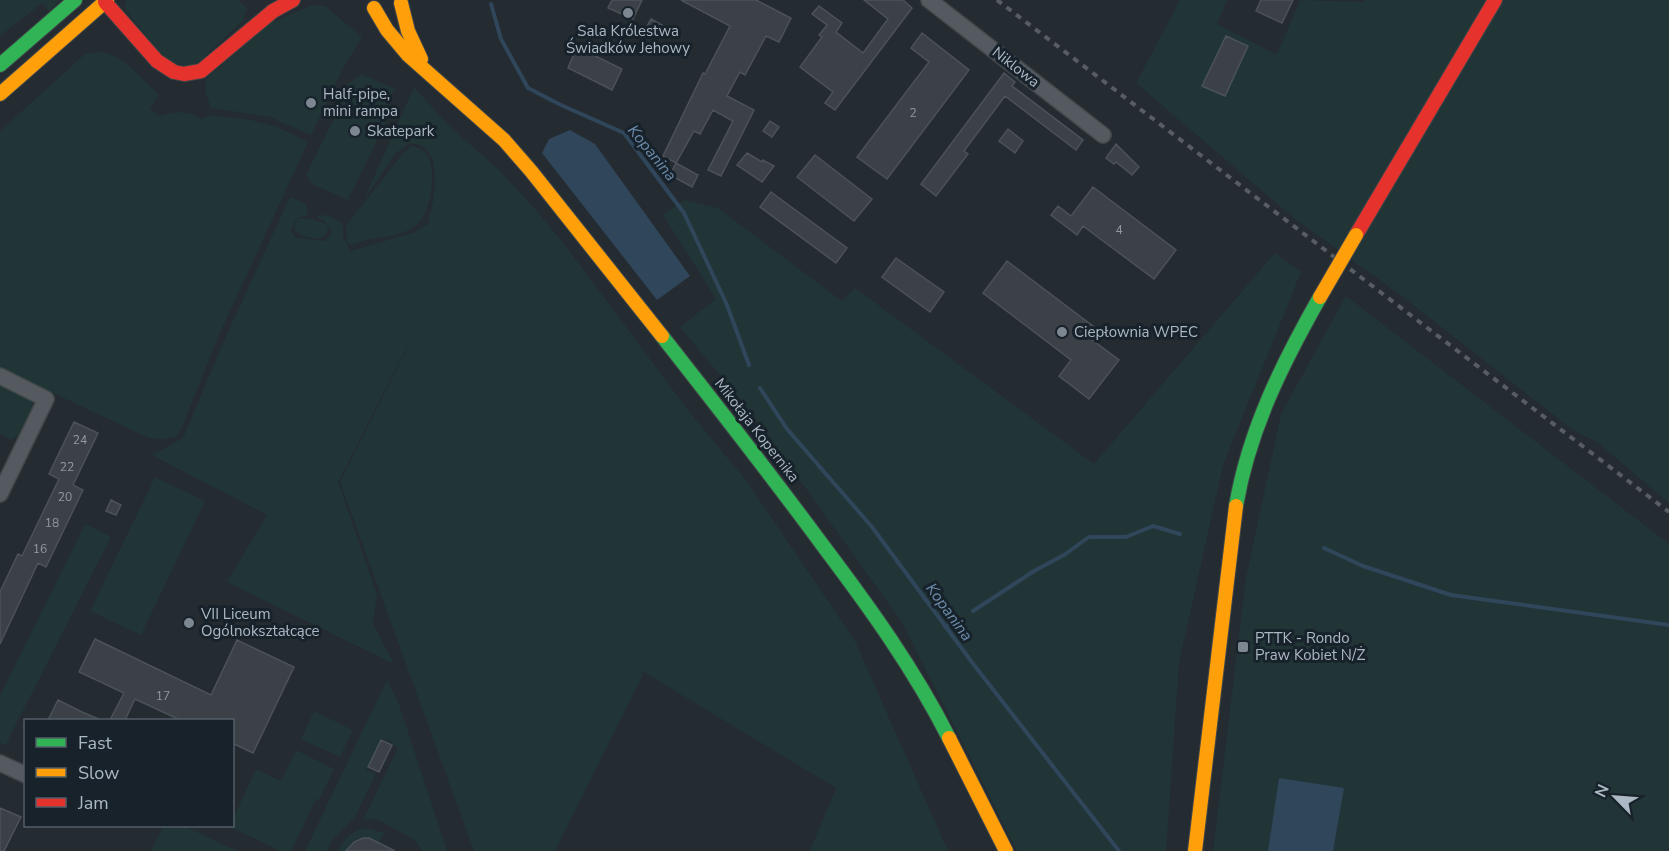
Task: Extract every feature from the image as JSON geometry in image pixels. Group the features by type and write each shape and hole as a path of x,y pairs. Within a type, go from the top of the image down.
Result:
{"street":[{"path":"0,94 106,1 162,66 175,73 189,74 201,71 273,11 292,0"},
{"name":"Niklowa","path":"929,0 1103,135"},
{"path":"1195,851 1208,761 1218,647 1232,536 1249,449 1265,403 1285,358 1378,201 1460,55 1495,0"},
{"path":"360,2 374,8 391,8 402,2"},
{"name":"Mikołaja Kopernika","path":"402,2 408,31 427,70"},
{"path":"0,65 68,3"},
{"name":"Mikołaja Kopernika","path":"374,8 387,30 408,55 504,140 531,171 719,406 817,535 880,622 928,697 1006,851"},
{"path":"0,376 46,399 0,494"},
{"path":"0,763 24,775"}],"green space":[{"path":"0,0 59,0 50,12 42,3 0,36"},
{"path":"126,0 238,0 247,8 243,20 200,61 189,67 170,61 159,51 125,9"},
{"path":"1180,0 1227,0 1217,24 1277,55 1300,0 1364,2 1365,0 1669,0 1669,503 1597,442 1573,430 1398,293 1295,219 1136,83"},
{"path":"313,5 325,6 362,37 342,70 311,135 270,117 211,108 205,92 206,79 270,23"},
{"path":"107,53 123,61 159,94 150,109 159,116 181,112 202,119 208,115 251,120 277,127 308,142 218,337 183,425 177,436 166,439 149,438 0,368 0,131 85,54"},
{"name":"Skatepark","path":"362,74 395,89 391,95 386,97 389,107 385,114 388,118 348,200 312,184 306,175 348,91 347,84"},
{"path":"414,87 448,125 498,169 536,210 688,410 748,483 855,641 948,851 810,851 836,788 644,672 555,851 474,851 340,482 438,287 338,482 377,595 373,623 394,664 227,582 267,515 152,455 183,438 227,334 290,197 305,203 308,215 299,219 309,219 327,225 317,216 328,215 343,224 343,237 351,251 415,232 428,224 434,195 435,172 429,153 420,145 410,143 396,153 364,199","holes":["298,219 295,231 298,233 315,238 322,238 327,233 328,226 331,230 330,236 325,241 296,238 291,232"]},
{"path":"412,146 425,152 431,168 430,196 421,220 405,232 351,245 347,243 346,226 403,153"},
{"path":"684,200 718,208 842,301 855,288 1094,464 1275,253 1301,272 1223,465 1179,663 1166,851 1017,851 902,622 750,411 680,327 716,299 663,215"},
{"path":"1346,296 1669,544 1669,851 1213,851 1246,578 1281,414"},
{"path":"2,383 30,397 33,405 20,434 11,440 0,434 0,387"},
{"path":"155,477 205,501 141,635 90,611"},
{"path":"85,524 111,537 5,746 0,743 0,696"},
{"path":"387,680 399,704 447,851 423,851 415,840 376,819 363,820 398,748 392,742 381,738 366,770 376,774 354,819 333,839 327,851 305,851"},
{"path":"314,711 353,730 340,757 301,739"},
{"path":"296,750 334,769 319,800 316,799 291,851 280,851 231,827 234,827 234,817 256,769 281,781"},
{"path":"163,827 186,827 237,851 151,851"},
{"path":"368,828 384,833 379,842 363,837 353,841 347,851 338,851 350,835"}],"water":[{"path":"570,130 595,144 690,276 657,300 542,153 549,139"},
{"path":"1279,778 1344,788 1333,851 1268,851"}],"building":[{"name":"Sala Królestwa Świadków Jehowy","path":"612,0 642,0 633,19 608,8"},
{"path":"681,0 756,0 791,18 779,42 766,36 745,75 740,72 727,96 754,110 721,176 708,170 733,121 713,110 700,134 694,131 676,163 663,156 703,73 705,74 730,26"},
{"path":"864,0 903,0 912,8 835,110 825,103 833,92 800,67 822,37 819,35 827,25 812,14 819,6 842,23 836,32 863,53 888,19"},
{"path":"1261,0 1293,0 1282,23 1256,11"},
{"path":"651,19 662,25 658,34 646,28"},
{"path":"922,33 969,70 887,179 857,157 929,62 911,48"},
{"path":"1226,36 1248,46 1225,96 1202,86"},
{"path":"577,47 622,69 612,90 568,68"},
{"path":"1004,73 1015,82 1012,86 1083,140 1076,150 1005,96 964,151 968,154 936,196 921,184"},
{"path":"770,121 779,127 772,137 763,131"},
{"path":"1008,129 1023,141 1015,153 999,141"},
{"path":"1116,144 1139,167 1132,175 1116,162 1114,164 1106,158"},
{"path":"747,153 774,166 762,182 737,165"},
{"path":"815,155 872,199 854,221 797,177"},
{"path":"676,163 698,175 692,187 670,175"},
{"path":"1093,187 1176,250 1154,279 1083,226 1077,235 1051,215 1058,206 1071,216"},
{"path":"771,192 847,248 836,263 760,207"},
{"path":"896,258 944,292 930,312 882,277"},
{"name":"Ciepłownia WPEC","path":"1007,261 1094,327 1087,336 1119,360 1089,399 1059,376 1071,360 983,293"},
{"path":"74,422 98,433 73,485 83,490 46,567 38,563 0,644 0,592 18,554 22,556 59,479 49,474"},
{"path":"111,500 121,505 116,515 106,511"},
{"path":"95,639 211,695 237,640 294,667 253,753 234,744 234,719 178,719 135,699 125,719 111,719 124,693 79,672"},
{"path":"58,700 99,719 48,719"},
{"path":"381,740 392,745 379,772 368,767"},
{"path":"0,808 21,817 4,851 0,851"},
{"path":"369,838 395,851 346,851 354,842"}],"waterway":[{"name":"Kopanina","path":"491,4 501,39 528,88 624,133 684,213 727,305 749,365"},
{"name":"Kopanina","path":"760,388 787,429 872,527 974,665 1119,851"},
{"path":"973,611 1089,537 1126,537 1153,526 1180,534"},
{"path":"1324,548 1363,566 1451,595 1669,625"},
{"path":"945,627 954,621"}],"railway":[{"path":"997,0 1669,512"}],"traffic: fast":[{"path":"0,65 75,0"},
{"path":"1236,506 1258,424 1280,373 1320,297"},
{"path":"662,336 858,593 906,663 949,738"}],"traffic: slow":[{"path":"0,94 107,0"},
{"path":"401,3 408,31 421,59"},
{"path":"374,8 387,30 408,55 504,140 662,336"},
{"path":"1320,297 1356,235"},
{"path":"1195,851 1236,506"},
{"path":"949,738 1006,851"}],"traffic: jam":[{"path":"105,2 157,61 174,72 184,74 201,71 273,11 293,0"},
{"path":"1356,235 1495,0"}],"place":[{"name":"Sala Królestwa Świadków Jehowy","path":"628,13"},
{"name":"Half-pipe, mini rampa","path":"311,103"},
{"name":"Skatepark","path":"355,131"},
{"name":"Ciepłownia WPEC","path":"1062,332"},
{"name":"VII Liceum Ogólnokształcące","path":"189,623"},
{"name":"PTTK - Rondo Praw Kobiet N/Ż","path":"1243,647"}]}
